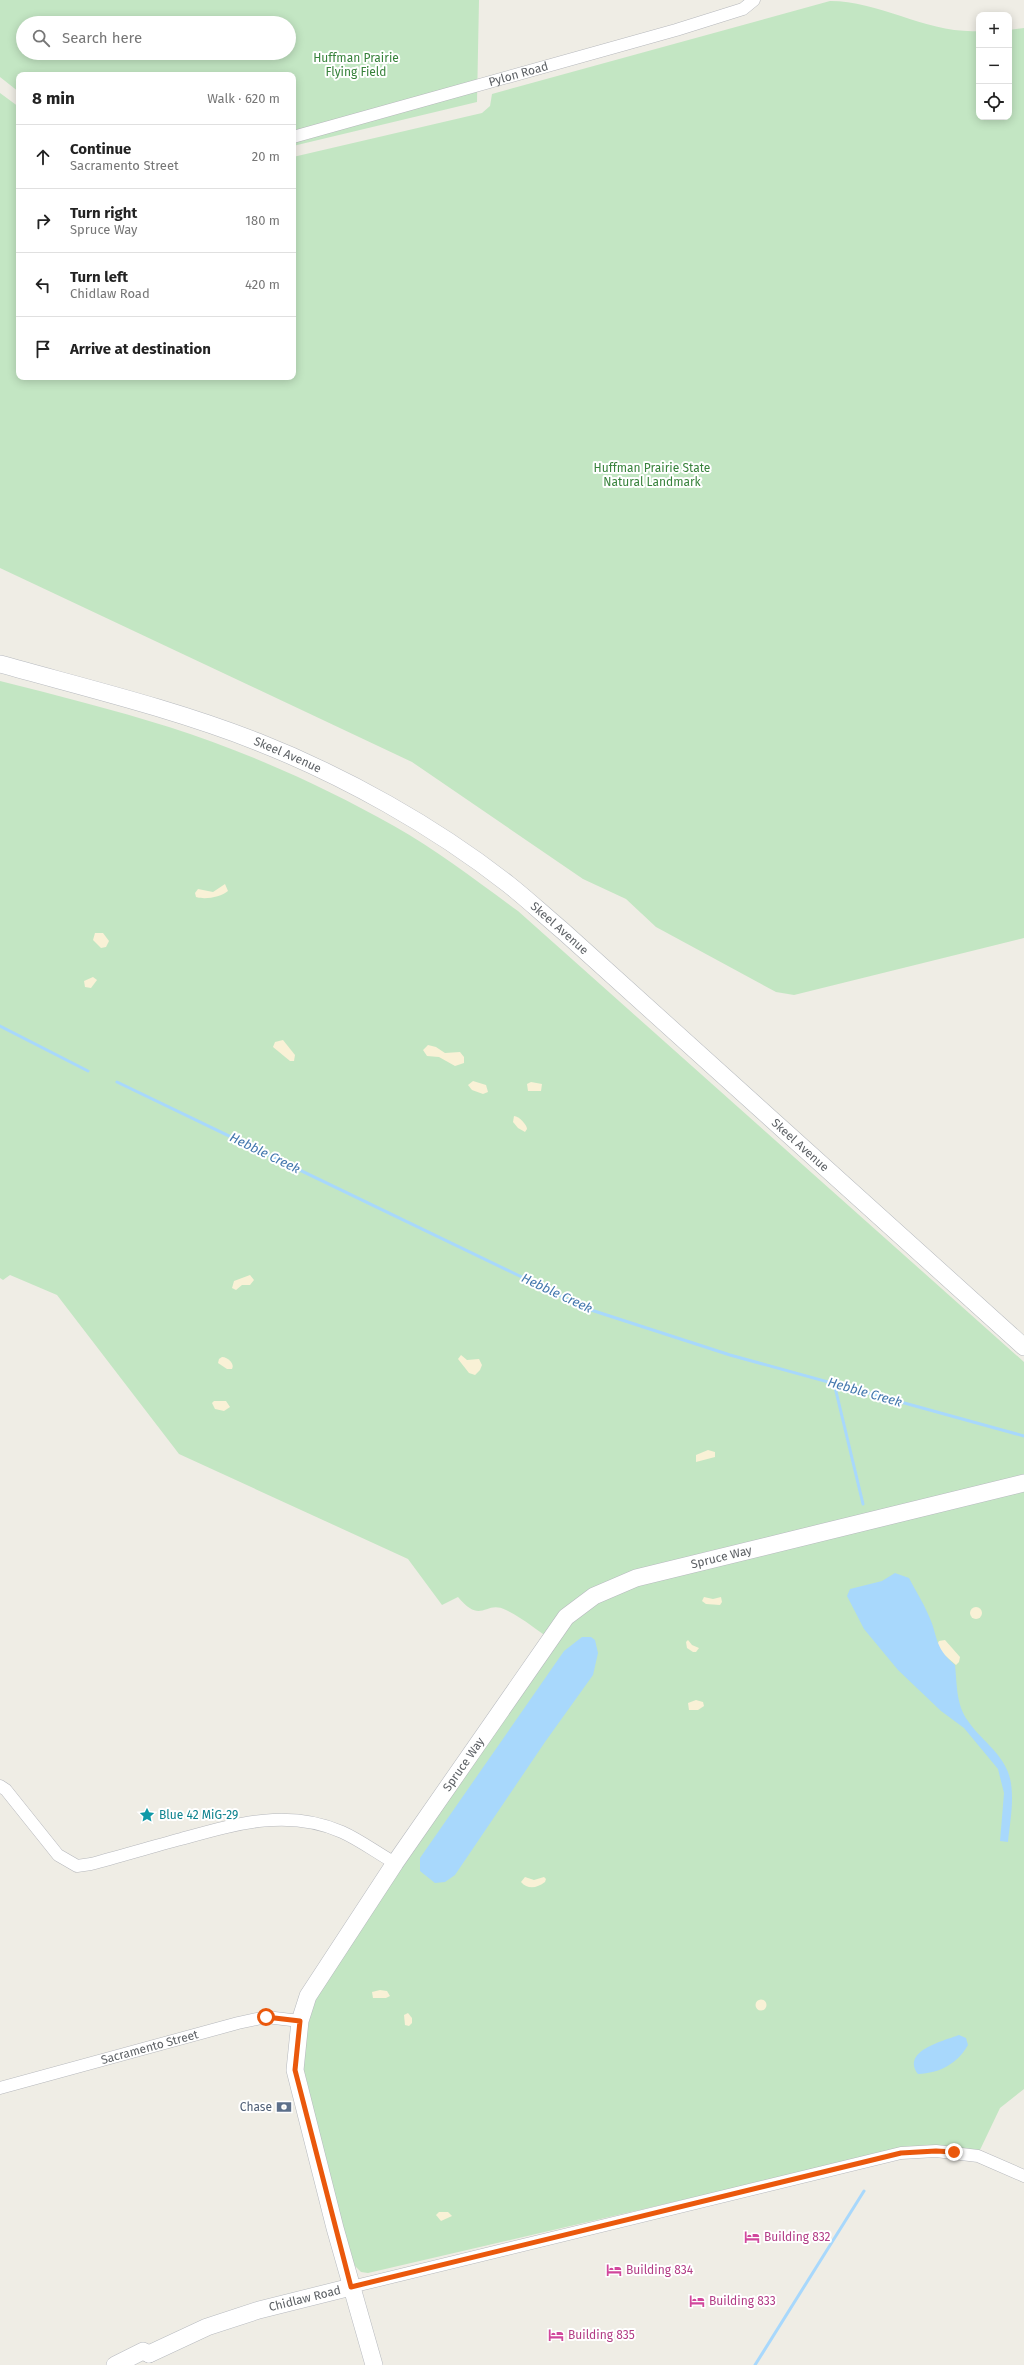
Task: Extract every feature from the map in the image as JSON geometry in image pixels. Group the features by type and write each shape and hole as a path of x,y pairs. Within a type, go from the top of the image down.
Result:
{"street":[{"name":"Pylon Road","path":"296,136 743,10 754,0"},
{"name":"Skeel Avenue","path":"0,664 130,700 257,742 323,770 396,810 453,846 507,883 563,931 1024,1347"},
{"name":"Spruce Way","path":"374,2365 351,2287 295,2070 300,2021 308,1996 395,1863 566,1617 594,1596 636,1578 1024,1482"},
{"path":"0,1786 6,1790 58,1855 77,1866 90,1864 227,1826 259,1820 290,1819 317,1824 342,1832 395,1863"},
{"name":"Sacramento Street","path":"0,2088 238,2023 266,2017 300,2021"},
{"name":"Chidlaw Road","path":"115,2365 143,2351 147,2360 220,2322 351,2287 901,2153 936,2151 978,2156 1024,2176"}],"green space":[{"name":"Huffman Prairie Flying Field","path":"0,0 479,0 477,102 296,145 296,72 16,72 16,90 0,77"},
{"name":"Huffman Prairie State Natural Landmark","path":"830,1 849,2 867,6 941,28 960,31 976,31 976,120 1012,120 1012,30 1024,28 1024,938 794,995 776,992 656,927 626,899 583,879 412,762 0,568 0,93 16,105 16,380 296,380 296,156 482,113 490,106 492,94"},
{"path":"0,681 64,697 169,727 227,747 340,797 426,845 518,911 1024,1362 1024,2089 1000,2108 979,2152 935,2146 828,2166 368,2273 361,2272 353,2264 303,2080 306,2024 321,1986 555,1642 519,1617 499,1607 478,1611 473,1610 458,1597 442,1605 408,1559 179,1454 57,1295 10,1275 3,1280 0,1278"}],"sand":[{"path":"225,884 228,891 221,895 208,898 196,897 195,893 198,889 213,892"},
{"path":"95,933 103,933 109,941 106,947 101,948 93,940"},
{"path":"93,977 97,980 91,988 85,987 84,981"},
{"path":"283,1040 295,1055 294,1061 290,1061 273,1047 275,1042"},
{"path":"428,1045 436,1047 445,1053 460,1052 464,1057 464,1063 455,1066 439,1057 427,1056 423,1050"},
{"path":"473,1081 486,1085 488,1092 483,1094 472,1090 468,1085"},
{"path":"531,1082 542,1084 541,1091 528,1091 527,1084"},
{"path":"514,1116 518,1117 527,1127 525,1132 518,1128 513,1122"},
{"path":"250,1275 254,1280 250,1285 242,1285 236,1290 232,1288 234,1281"},
{"path":"461,1355 467,1360 479,1359 482,1365 480,1370 475,1375 469,1373 458,1359"},
{"path":"222,1357 227,1358 230,1361 233,1365 232,1369 227,1369 218,1363 219,1359"},
{"path":"214,1401 226,1401 230,1407 224,1411 215,1409 212,1403"},
{"path":"708,1450 715,1452 715,1457 696,1462 696,1455"},
{"path":"704,1597 713,1599 721,1597 722,1602 720,1605 706,1604 702,1601"},
{"path":"976,1607 980,1609 982,1613 980,1617 976,1619 972,1617 970,1613 972,1609"},
{"path":"688,1640 692,1645 699,1648 696,1652 693,1652 687,1648 686,1642"},
{"path":"945,1640 960,1657 959,1662 956,1665 941,1652 937,1645 939,1641"},
{"path":"696,1700 703,1702 704,1706 698,1710 689,1710 688,1703"},
{"path":"525,1877 534,1880 544,1877 546,1879 545,1882 539,1886 530,1887 521,1882"},
{"path":"380,1990 387,1991 390,1996 386,1998 373,1998 372,1992"},
{"path":"761,1999 765,2001 767,2005 765,2009 761,2011 757,2009 755,2005 757,2001"},
{"path":"408,2013 412,2018 412,2023 409,2026 405,2025 404,2015"},
{"path":"439,2212 448,2212 452,2216 441,2221 436,2215"}],"water":[{"path":"895,1573 909,1578 926,1610 940,1647 955,1665 959,1701 964,1715 973,1728 1000,1757 1008,1772 1012,1789 1012,1798 1008,1842 1000,1841 1004,1793 998,1769 964,1728 941,1711 898,1670 864,1629 847,1596 850,1589 882,1581"},
{"path":"582,1637 591,1637 595,1640 598,1653 593,1675 545,1742 455,1875 445,1882 435,1883 420,1871 420,1858 564,1651"},
{"path":"959,2035 966,2038 968,2045 959,2057 947,2066 934,2072 918,2074 914,2066 915,2059 919,2053 926,2048"}],"waterway":[{"name":"Hebble Creek","path":"0,1026 88,1071"},
{"name":"Hebble Creek","path":"117,1082 588,1309 730,1355 1024,1436"},
{"path":"834,1383 863,1504"},
{"path":"755,2365 864,2191"}],"place":[{"name":"Blue 42 MiG-29","path":"147,1815"},
{"name":"Chase","path":"284,2107"},
{"name":"Building 832","path":"752,2237"},
{"name":"Building 834","path":"614,2270"},
{"name":"Building 833","path":"697,2301"},
{"name":"Building 835","path":"556,2335"}],"route":[{"path":"266,2017 285,2018 300,2021 295,2056 295,2070 351,2287 901,2153 936,2151 954,2152"}]}
